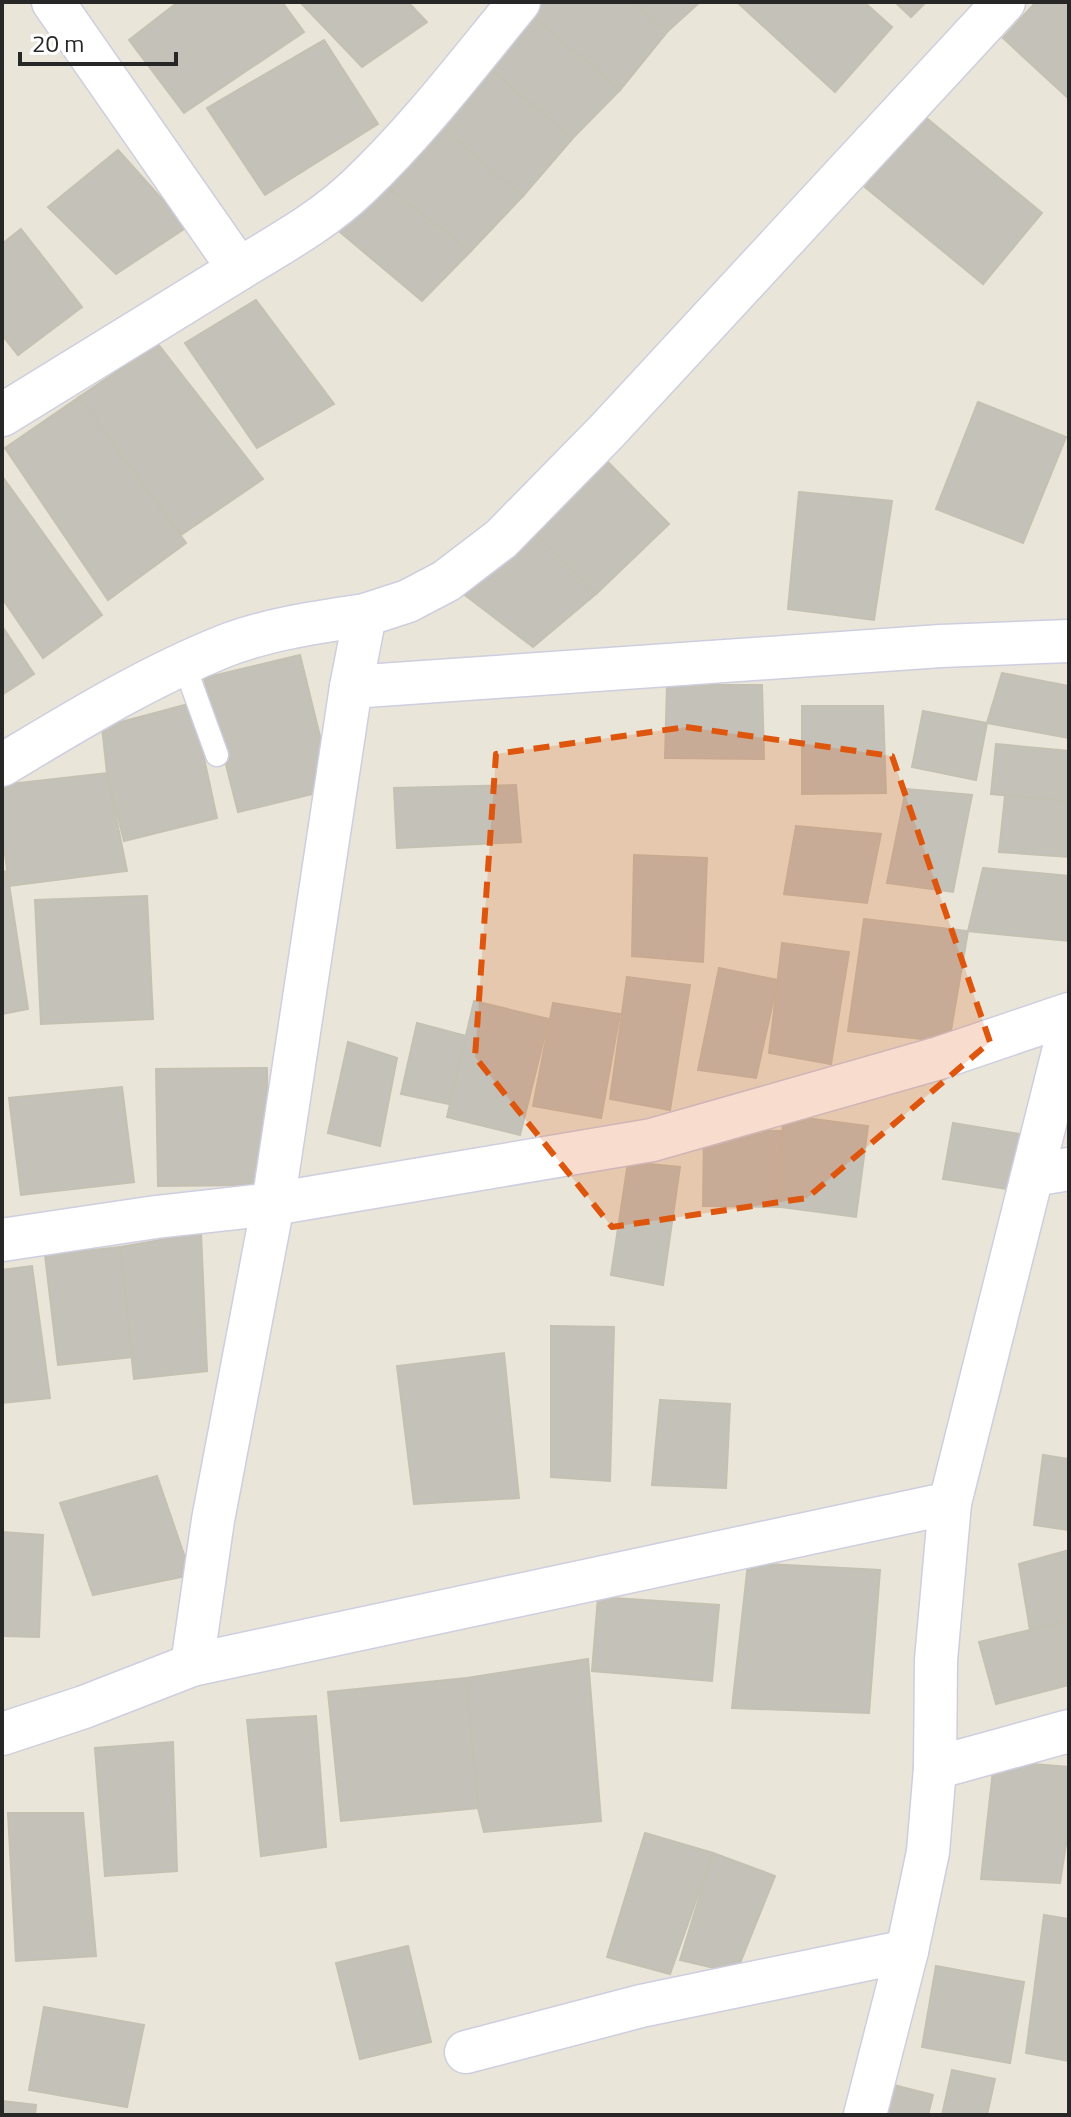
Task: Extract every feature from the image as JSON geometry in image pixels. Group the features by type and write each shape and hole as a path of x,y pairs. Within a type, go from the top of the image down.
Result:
{"street":[{"path":"53,2 239,269"},
{"path":"2,415 311,224 358,187 437,102 519,2"},
{"path":"2,765 132,689 225,646 262,635 365,615 408,601 446,581 501,539 607,431 1004,2"},
{"path":"192,1665 213,1520 273,1204 351,687 365,615"},
{"path":"351,687 941,646 1069,641"},
{"path":"2,1240 156,1217 273,1204 652,1140 939,1058 1069,1014"},
{"path":"865,2115 907,1951 928,1852 935,1768 936,1660 950,1503 1051,1172 1069,1028"},
{"path":"2,1734 84,1707 192,1665 950,1503"},
{"path":"935,1768 1069,1731"},
{"path":"466,2052 641,2006 907,1951"}],"lane":[{"path":"184,664 217,755"}],"highlighted area":[{"path":"686,727 892,756 990,1042 807,1198 612,1227 475,1057 496,754"}],"building":[{"path":"178,2 282,2 304,32 184,113 129,40"},
{"path":"300,2 408,2 427,22 362,67"},
{"path":"540,2 634,2 668,31 620,90 530,15"},
{"path":"634,2 700,2 668,31"},
{"path":"737,2 864,2 892,27 835,92"},
{"path":"895,2 926,2 911,17"},
{"path":"1036,2 1069,2 1069,99 1003,38"},
{"path":"530,15 620,90 572,139 483,63"},
{"path":"324,40 378,124 265,195 207,108"},
{"path":"483,63 572,139 523,196 434,121"},
{"path":"924,116 1042,213 983,284 865,187"},
{"path":"434,121 523,196 471,251 383,184"},
{"path":"118,150 187,227 116,274 48,207"},
{"path":"383,184 471,251 422,301 334,227"},
{"path":"21,229 82,307 18,355 2,335 2,244"},
{"path":"256,300 334,404 257,448 185,343"},
{"path":"158,344 263,479 181,535 79,397"},
{"path":"79,397 186,543 108,600 5,448"},
{"path":"978,402 1066,437 1023,543 936,509"},
{"path":"601,455 669,524 596,594 528,526"},
{"path":"2,476 102,615 43,658 2,598"},
{"path":"799,492 892,501 874,620 788,609"},
{"path":"528,526 596,594 533,647 462,593"},
{"path":"2,626 34,674 2,695"},
{"path":"300,655 333,789 238,812 204,678"},
{"path":"1002,673 1069,686 1069,738 987,723"},
{"path":"667,685 762,685 764,759 665,758"},
{"path":"192,703 217,818 124,841 107,773 102,727"},
{"path":"802,706 883,706 886,793 802,794"},
{"path":"923,711 987,723 976,780 912,767"},
{"path":"996,744 1069,751 1069,801 991,794"},
{"path":"107,773 127,871 9,886 2,830 2,785"},
{"path":"516,785 521,842 397,848 394,788"},
{"path":"906,789 972,795 953,892 887,883"},
{"path":"1005,796 1069,801 1069,857 999,852"},
{"path":"796,826 881,834 867,903 784,894"},
{"path":"634,855 707,858 703,962 632,956"},
{"path":"983,868 1069,876 1069,941 968,931"},
{"path":"7,871 28,1009 2,1014 2,872"},
{"path":"147,896 153,1019 41,1024 35,900"},
{"path":"864,919 968,931 949,1042 848,1031"},
{"path":"782,943 849,952 831,1064 769,1053"},
{"path":"719,968 778,980 756,1078 698,1070"},
{"path":"627,977 690,985 670,1110 610,1099"},
{"path":"474,1001 549,1019 520,1135 447,1117"},
{"path":"553,1003 620,1014 601,1118 533,1106"},
{"path":"417,1023 466,1036 449,1104 401,1094"},
{"path":"348,1042 397,1058 380,1146 328,1133"},
{"path":"267,1068 268,1185 158,1186 156,1069"},
{"path":"122,1087 134,1182 21,1195 9,1098"},
{"path":"783,1115 868,1126 856,1217 780,1207"},
{"path":"953,1123 1026,1135 1019,1191 943,1179"},
{"path":"704,1130 781,1131 780,1207 703,1206"},
{"path":"628,1162 680,1167 663,1285 611,1275"},
{"path":"201,1233 207,1371 134,1379 120,1247"},
{"path":"120,1247 132,1357 58,1365 45,1255"},
{"path":"32,1266 50,1398 2,1403 2,1270"},
{"path":"551,1326 614,1327 610,1481 551,1477"},
{"path":"504,1353 519,1498 414,1504 397,1366"},
{"path":"660,1400 730,1404 726,1488 652,1485"},
{"path":"1043,1455 1069,1459 1069,1530 1034,1525"},
{"path":"157,1476 191,1575 93,1595 60,1503"},
{"path":"2,1532 43,1535 39,1637 2,1636"},
{"path":"1069,1550 1069,1621 1030,1630 1019,1564"},
{"path":"748,1563 880,1570 869,1713 732,1708"},
{"path":"598,1597 719,1605 712,1681 592,1671"},
{"path":"1069,1621 1069,1685 996,1704 979,1642"},
{"path":"588,1659 601,1821 484,1832 478,1808 466,1678"},
{"path":"466,1678 478,1808 341,1821 328,1692"},
{"path":"316,1716 326,1847 261,1856 247,1720"},
{"path":"173,1742 177,1871 105,1876 95,1748"},
{"path":"994,1761 1069,1767 1069,1825 1060,1883 981,1879"},
{"path":"8,1813 83,1813 96,1956 16,1961"},
{"path":"645,1833 713,1853 670,1974 607,1957"},
{"path":"713,1853 775,1876 736,1973 680,1960"},
{"path":"1044,1915 1069,1919 1069,2061 1026,2053"},
{"path":"408,1946 431,2042 360,2059 336,1963"},
{"path":"936,1966 1024,1982 1010,2063 922,2047"},
{"path":"44,2007 144,2025 127,2107 29,2090"},
{"path":"952,2070 995,2079 987,2115 942,2115"},
{"path":"886,2083 933,2095 928,2115 878,2115"},
{"path":"2,2101 36,2105 35,2115 2,2115"}]}
